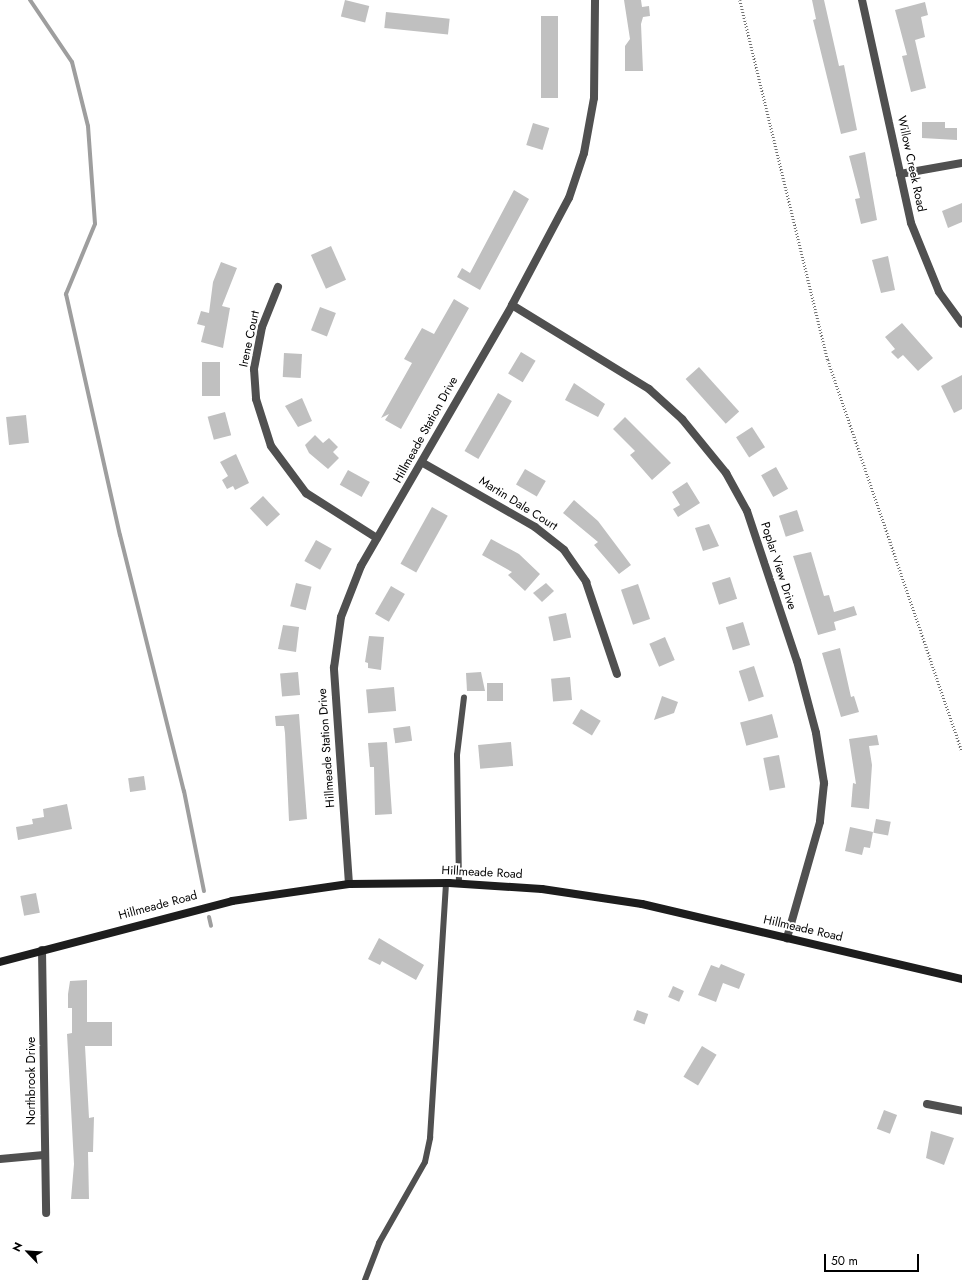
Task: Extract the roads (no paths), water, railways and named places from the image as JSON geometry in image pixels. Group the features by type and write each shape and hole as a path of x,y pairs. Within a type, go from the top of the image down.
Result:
{"street":[{"name":"Hillmeade Station Drive","path":"349,884 334,668 336,642 347,598 377,538 423,463 564,211 584,152 596,70 595,0"},
{"name":"Willow Creek Road","path":"862,0 900,174 923,257 938,292 962,324"},
{"path":"900,174 962,163"},
{"name":"Irene Court","path":"278,287 262,327 254,369 256,399 269,440 282,464 306,492 377,538"},
{"name":"Poplar View Drive","path":"512,305 649,388 682,419 726,473 747,511 797,661 816,734 824,783 820,822 787,938"},
{"name":"Martin Dale Court","path":"423,463 535,527 564,550 586,582 617,674"},
{"name":"Hillmeade Road","path":"0,962 194,908 349,884 459,883 593,896 787,938 962,979"},
{"name":"Northbrook Drive","path":"42,950 46,1213"},
{"path":"927,1104 962,1111"},
{"path":"0,1158 44,1155"}],"lane":[{"path":"459,883 456,755 464,697"},
{"path":"365,1280 380,1243 425,1162 430,1138 446,883"}],"waterway":[{"path":"30,0 72,62 88,126 95,224 66,294 120,535 184,791 204,891"},
{"path":"209,917 211,926"}]}
